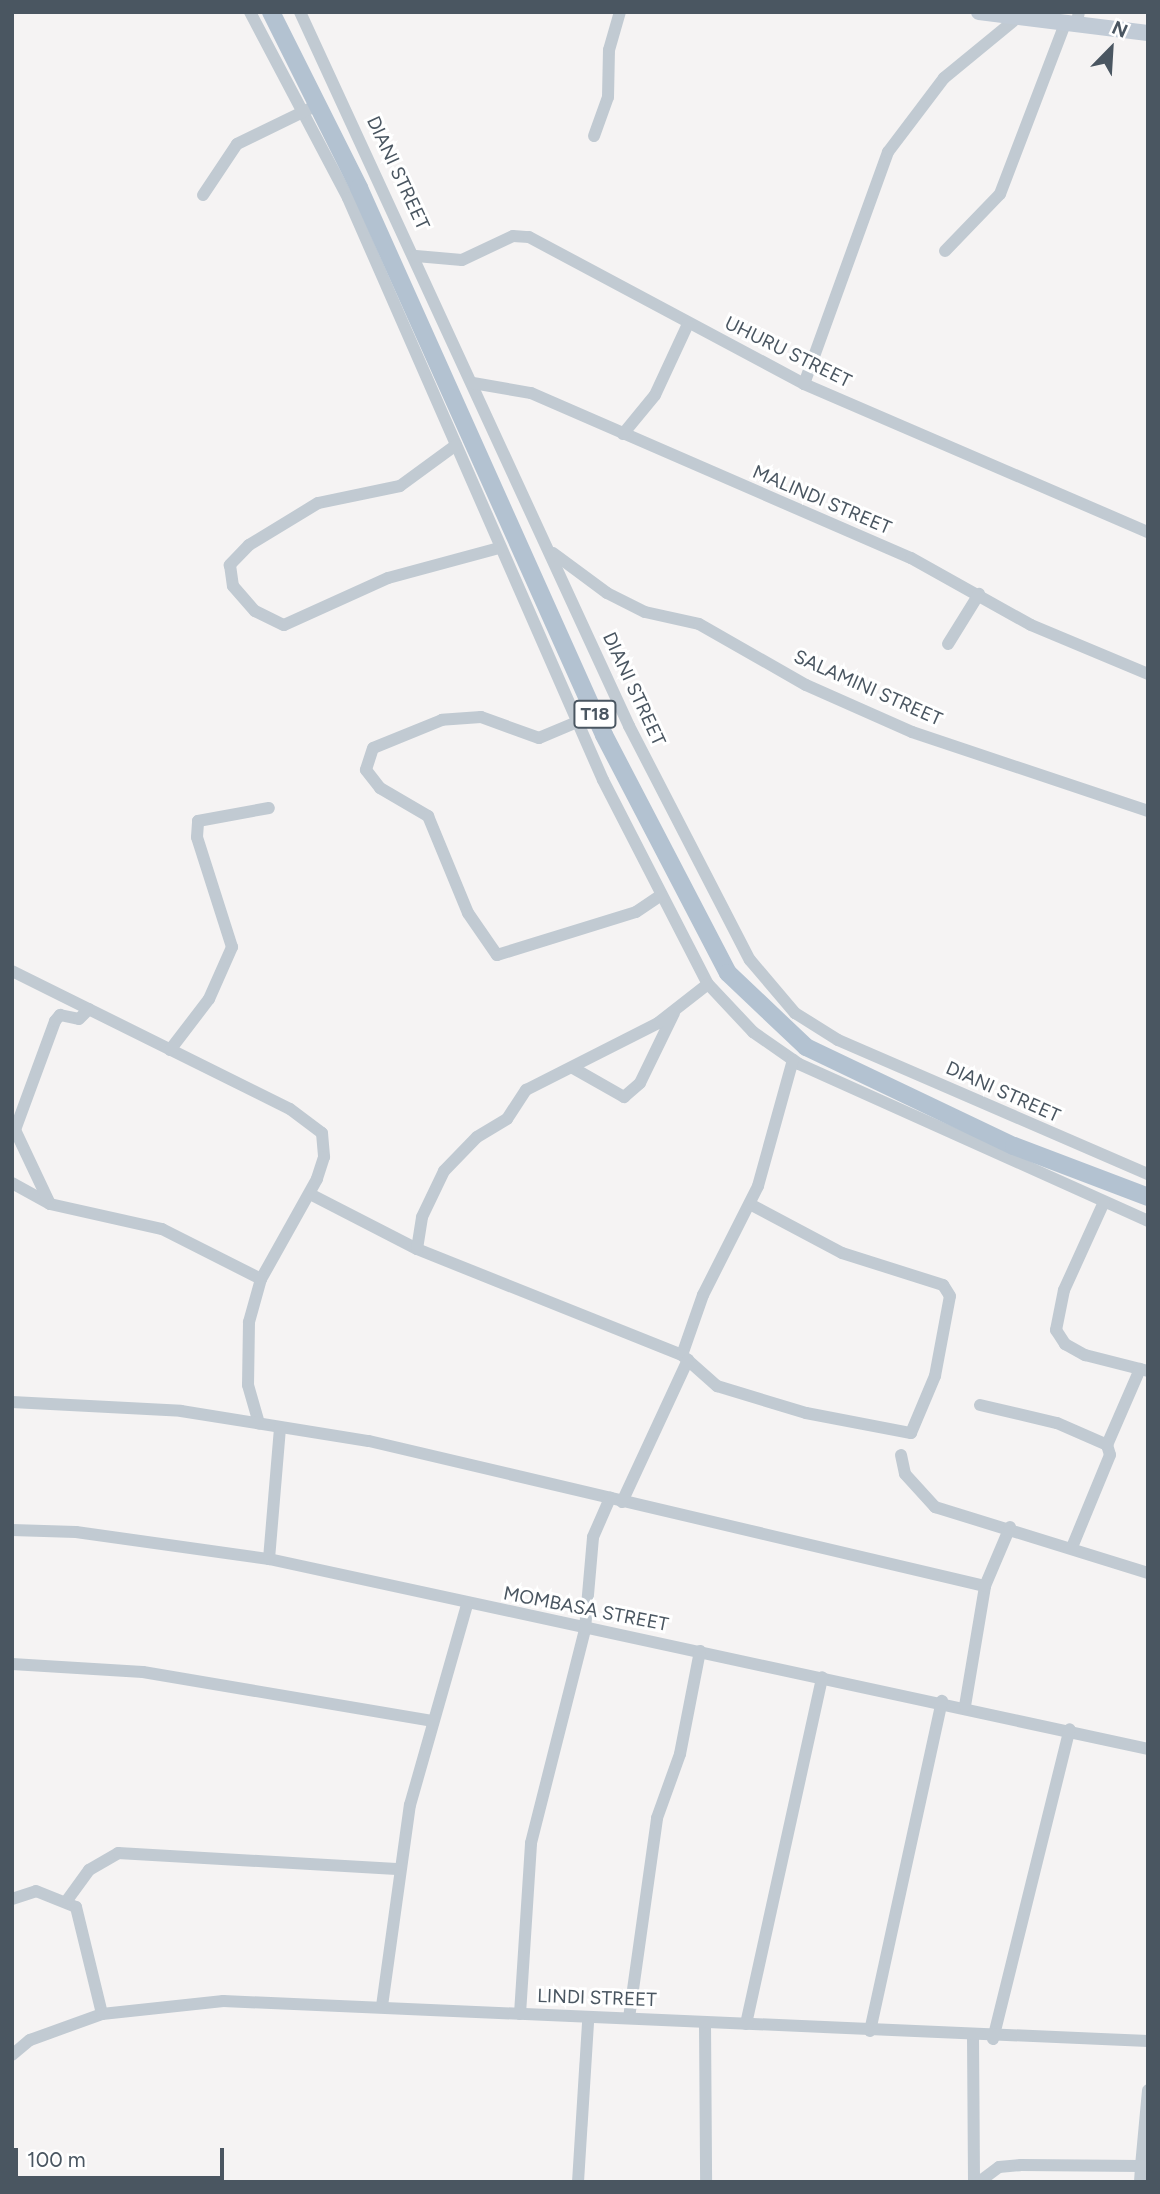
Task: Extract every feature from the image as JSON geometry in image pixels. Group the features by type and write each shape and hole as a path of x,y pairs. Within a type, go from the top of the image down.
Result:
{"main road":[{"name":"T18","path":"271,12 312,108 604,735 704,934 752,1002 806,1047 1014,1146 1148,1197"},
{"path":"979,12 1017,18 1073,21 1148,33"}],"street":[{"path":"250,12 312,108 499,548 577,722 661,895 708,984 753,1032 796,1062 1148,1220"},
{"name":"DIANI STREET","path":"300,12 728,928 795,1013 838,1040 1148,1174"},
{"path":"594,136 608,97 620,12"},
{"path":"804,384 888,152 944,78 1017,18"},
{"path":"945,251 1000,194 1073,21"},
{"path":"203,195 237,144 312,108"},
{"name":"UHURU STREET","path":"416,256 463,260 513,236 529,237 804,384 1148,532"},
{"path":"623,434 655,395 688,324"},
{"name":"MALINDI STREET","path":"473,383 531,393 979,594 1031,625 1148,674"},
{"path":"456,445 400,486 318,503 249,545 230,565 233,586 256,611 285,625 388,578 499,548"},
{"name":"SALAMINI STREET","path":"550,551 607,593 646,612 699,624 806,685 912,732 1148,811"},
{"path":"948,643 979,594"},
{"path":"577,722 539,738 481,717 442,720 373,748 366,770 380,788 428,816 468,913 497,955 636,912 661,895"},
{"path":"170,1049 209,999 232,947 197,836 198,821 269,808"},
{"path":"12,971 311,1120 325,1146 310,1194 261,1279 246,1351 259,1423"},
{"path":"417,1249 422,1217 444,1171 477,1137 507,1119 527,1090 674,1013 708,984"},
{"path":"50,1204 15,1130 55,1021 60,1015 79,1019 89,1009"},
{"path":"573,1068 624,1097 640,1083 674,1013"},
{"path":"520,2014 531,1843 585,1629 593,1537 616,1500 685,1357 703,1295 750,1204 796,1062 806,1047"},
{"path":"12,1183 50,1204 137,1220 261,1279"},
{"path":"310,1194 417,1249 685,1357 716,1387 806,1413 889,1431 911,1433 918,1426 948,1310 943,1285 842,1253 750,1204"},
{"path":"1072,1547 1110,1455 1107,1445 1144,1370 1085,1355 1065,1344 1056,1330 1064,1290 1104,1202"},
{"path":"12,1402 181,1411 369,1441 985,1586"},
{"path":"980,1405 1057,1423 1107,1445"},
{"path":"268,1559 280,1427"},
{"path":"901,1455 905,1474 925,1500 1148,1573"},
{"path":"965,1706 985,1586 1010,1527"},
{"name":"MOMBASA STREET","path":"12,1530 76,1532 268,1559 467,1605 942,1701 1148,1749"},
{"path":"382,2006 397,1870 432,1721 467,1605"},
{"path":"629,2018 657,1818 680,1754 700,1651"},
{"path":"12,1664 143,1672 432,1721"},
{"path":"746,2024 822,1677"},
{"path":"870,2031 942,1701"},
{"path":"993,2039 1070,1729"},
{"path":"68,1899 89,1870 118,1853 397,1870"},
{"path":"12,1899 36,1891 68,1899 76,1907 102,2014"},
{"name":"LINDI STREET","path":"12,2054 30,2040 102,2014 223,2001 382,2006 588,2021 629,2018 993,2039 1148,2041"},
{"path":"578,2182 588,2021"},
{"path":"705,2023 706,2182"},
{"path":"974,2037 976,2182"},
{"path":"1140,2182 1148,2090"},
{"path":"976,2182 999,2168 1020,2165 1141,2166"}]}
